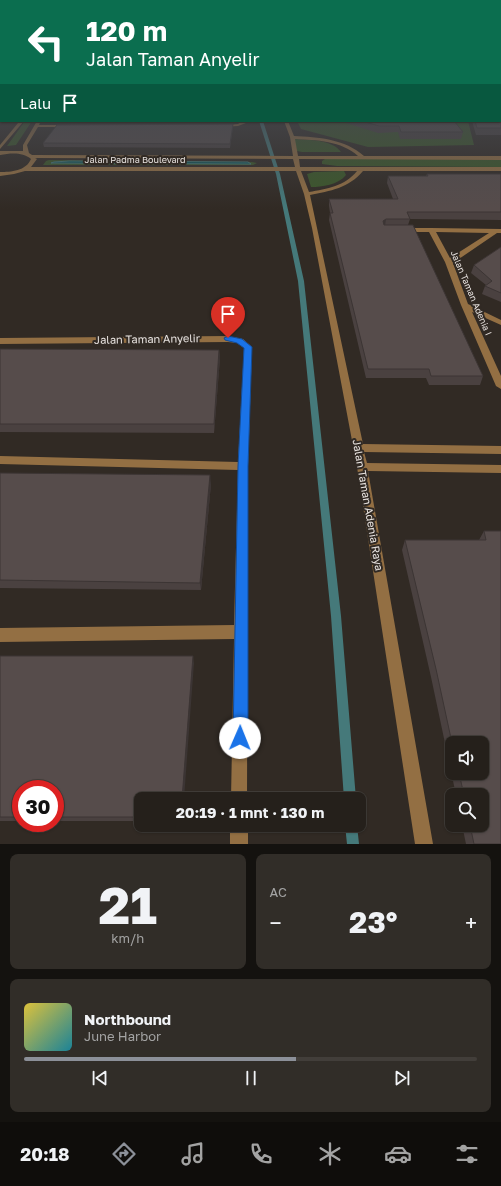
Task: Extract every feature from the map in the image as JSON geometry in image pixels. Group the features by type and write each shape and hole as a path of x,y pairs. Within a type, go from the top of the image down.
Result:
{"street":[{"path":"0,148 14,130"},
{"path":"26,154 25,145 33,130"},
{"name":"Jalan Taman Adenia Raya","path":"290,130 296,164 307,194 315,228 362,467 424,844"},
{"path":"292,137 318,138 342,145 354,151 363,158"},
{"name":"Jalan Padma Boulevard","path":"0,153 26,154 32,156 246,158 296,164"},
{"path":"24,169 33,162 34,159 32,156"},
{"path":"296,164 363,158 501,158"},
{"path":"296,164 361,169 501,169"},
{"name":"Jalan Padma Boulevard","path":"0,174 24,169 247,169 296,164"},
{"path":"307,194 344,185 356,177 361,169"},
{"path":"392,230 498,231"},
{"name":"Jalan Taman Adenia I","path":"431,230 449,262 465,305 501,386"},
{"path":"449,262 498,231"},
{"path":"465,305 501,323"},
{"name":"Jalan Taman Anyelir","path":"0,341 228,338 240,341 248,347 243,466 239,792"},
{"path":"493,368 501,361"},
{"path":"358,448 501,450"},
{"path":"0,460 243,466"},
{"path":"362,467 501,469"},
{"path":"0,635 242,632"},
{"path":"239,832 239,844"}],"green space":[{"path":"18,130 26,130 16,145 7,146"},
{"path":"306,130 470,130 474,145 368,147"},
{"path":"294,139 326,142 341,152 297,151"},
{"path":"325,159 501,159 501,167 337,166 322,164 322,161"},
{"path":"49,160 257,163 253,165 43,165"},
{"path":"344,171 346,175 339,181 320,187 311,187 307,174 314,172"}],"water":[{"path":"69,161 248,162 251,164 51,163"}],"building":[{"path":"53,130 232,130 230,144 43,143"},
{"path":"400,130 462,130 463,132 401,132"},
{"path":"427,174 501,174 501,212 407,212 410,219 386,219 383,221 384,225 413,225 483,376 431,376 429,369 368,369 330,213 333,213 329,199 398,199 388,176 428,176"},
{"path":"501,247 501,293 485,286 492,281 474,265"},
{"path":"0,349 219,350 214,424 0,424"},
{"path":"0,473 210,475 200,583 0,580"},
{"path":"484,531 501,531 501,844 474,844 471,832 489,832 489,788 462,788 461,780 489,780 489,736 450,736 405,540 486,540"},
{"path":"0,656 193,656 183,792 134,792 134,817 64,817 64,780 12,780 12,817 0,817"}],"waterway":[{"path":"264,130 278,174 301,281 336,616 349,792"},
{"path":"352,832 353,844"}],"route":[{"path":"228,338 240,341 248,347 243,466 240,738"}]}
